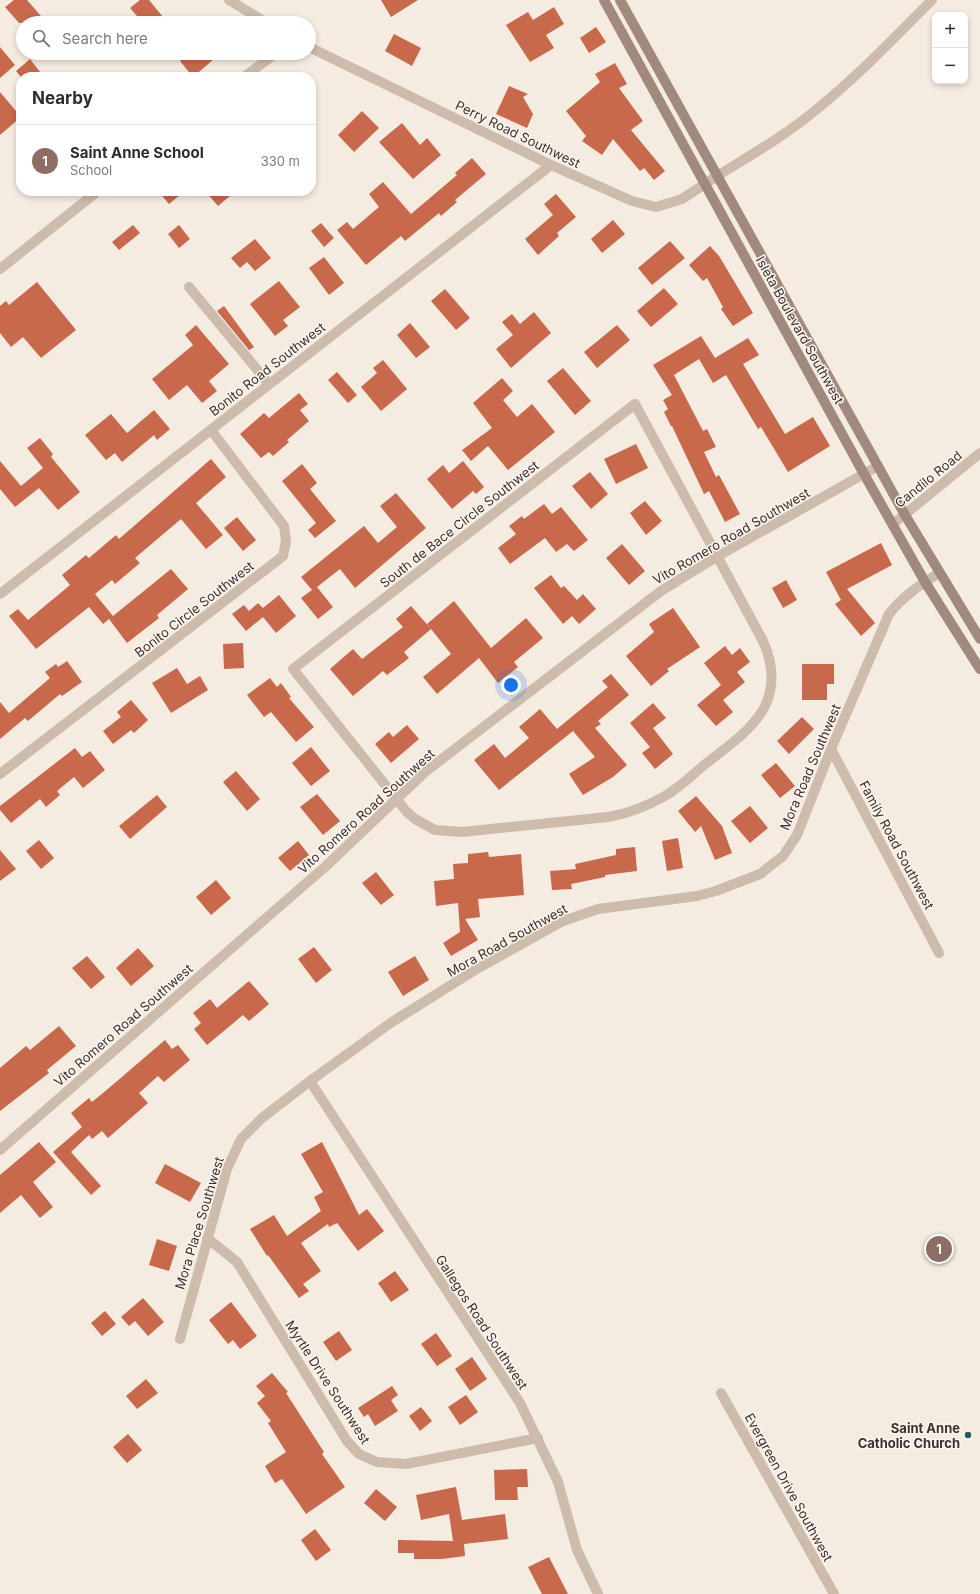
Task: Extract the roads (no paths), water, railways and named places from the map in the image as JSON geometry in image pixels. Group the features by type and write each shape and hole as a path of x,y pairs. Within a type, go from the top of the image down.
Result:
{"main road":[{"name":"Isleta Boulevard Southwest","path":"604,0 864,474 925,582 980,669"},
{"name":"Isleta Boulevard Southwest","path":"620,0 905,515 980,639"}],"street":[{"path":"229,0 255,16"},
{"name":"Perry Road Southwest","path":"316,50 551,165 632,201 656,207 682,199 775,140 816,110 851,80 932,0"},
{"path":"251,72 267,60"},
{"name":"Bonito Road Southwest","path":"0,594 551,165"},
{"path":"0,269 92,196"},
{"path":"189,287 269,384"},
{"name":"South de Bace Circle Southwest","path":"396,799 293,669 635,404 718,556"},
{"name":"Bonito Circle Southwest","path":"0,774 283,556 286,541 284,526 211,430"},
{"name":"Candilo Road","path":"893,524 980,453"},
{"name":"Vito Romero Road Southwest","path":"0,1150 326,866 425,772 629,614 661,591 718,556 878,466"},
{"path":"396,799 416,819 426,826 446,832 462,832 621,815 642,808 675,789 746,729 762,712 770,692 772,670 767,651 718,556"},
{"name":"Mora Road Southwest","path":"392,1022 475,970 563,921 598,909 697,896 716,891 760,874 783,856 797,835 831,749 889,614 899,601 939,573"},
{"name":"Family Road Southwest","path":"831,749 939,953"},
{"name":"Mora Place Southwest","path":"180,1339 206,1238 227,1169 240,1139 262,1118 310,1081 392,1022"},
{"name":"Gallegos Road Southwest","path":"310,1081 520,1403 558,1482 577,1550 598,1594"},
{"name":"Myrtle Drive Southwest","path":"206,1238 237,1262 347,1441 359,1454 377,1462 406,1464 538,1438"},
{"name":"Evergreen Drive Southwest","path":"721,1393 834,1594"}],"place":[{"name":"Saint Anne School","path":"939,1249"},
{"name":"Saint Anne Catholic Church","path":"968,1435"}]}
